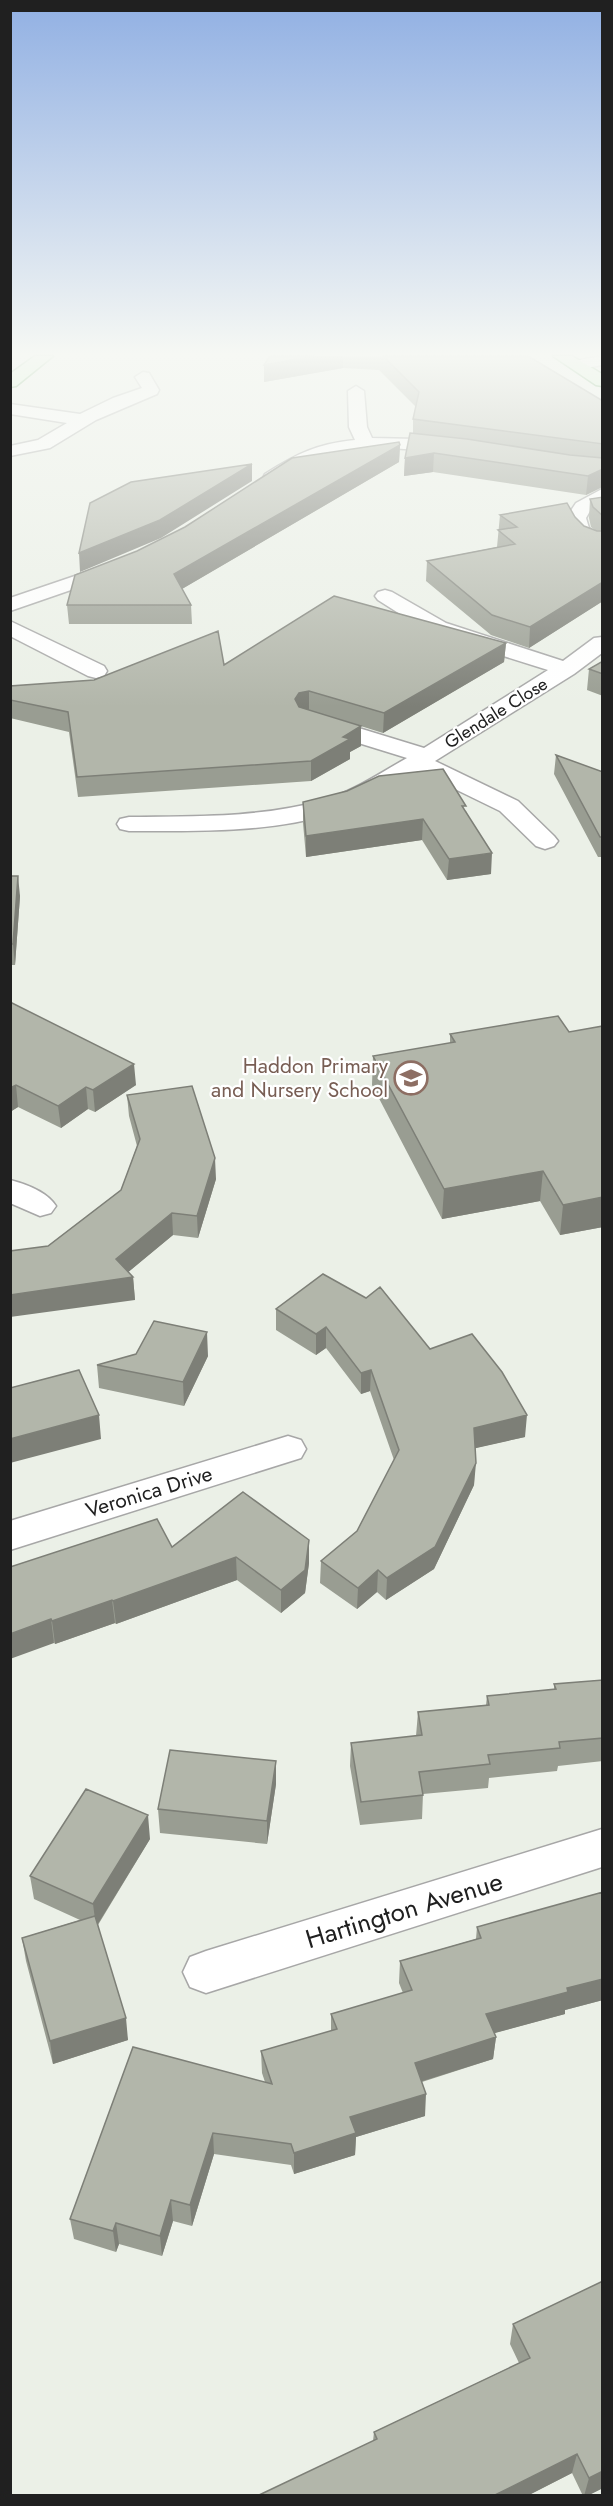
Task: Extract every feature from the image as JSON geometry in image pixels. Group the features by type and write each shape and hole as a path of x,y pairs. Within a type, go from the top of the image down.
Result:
{"street":[{"path":"254,490 280,473"},
{"path":"597,543 580,531 576,518 583,507 603,495"},
{"path":"10,605 129,563"},
{"name":"Glendale Close","path":"385,596 438,628 566,669"},
{"path":"10,627 96,671"},
{"name":"Glendale Close","path":"129,824 243,823 329,807 379,784 422,759 566,669 603,643"},
{"name":"Glendale Close","path":"308,719 422,759 509,806 545,841"},
{"path":"10,1190 40,1206"},
{"name":"Veronica Drive","path":"10,1536 288,1449"},
{"name":"Hartington Avenue","path":"206,1972 603,1848"}],"building":[{"path":"192,473 237,473 160,520 79,553 90,503 131,482"},
{"path":"269,473 351,473 174,574 191,605 67,605 75,575 137,551 185,527"},
{"path":"568,473 595,473 588,476"},
{"path":"603,497 603,516 593,507 590,499"},
{"path":"567,503 575,517 584,526 603,531 603,582 530,627 492,615 427,561 515,544 498,530 517,527 500,515"},
{"path":"334,596 506,643 384,713 309,691 299,693 295,699 299,707 361,726 343,737 350,739 311,761 77,777 68,712 10,700 10,686 94,680 218,631 224,665"},
{"path":"603,661 603,674 589,669"},
{"path":"556,755 603,772 603,837 600,837"},
{"path":"443,769 466,806 462,806 492,853 449,859 423,819 306,836 303,802 347,791 379,776"},
{"path":"10,876 18,876 13,944 10,944"},
{"path":"10,1002 134,1064 93,1090 86,1087 58,1106 16,1085 10,1088"},
{"path":"558,1016 569,1032 603,1026 603,1197 563,1205 543,1171 444,1189 373,1056 455,1042 450,1034"},
{"path":"192,1086 215,1158 197,1216 172,1213 116,1259 133,1277 10,1295 10,1251 48,1246 121,1190 140,1139 127,1095"},
{"path":"323,1274 366,1298 380,1287 430,1349 472,1334 502,1372 527,1415 474,1428 476,1463 435,1547 387,1578 378,1570 358,1588 321,1561 357,1531 399,1450 371,1370 361,1373 326,1327 316,1334 276,1309"},
{"path":"154,1321 207,1332 183,1382 97,1365 136,1354"},
{"path":"79,1370 99,1415 10,1439 10,1388"},
{"path":"243,1492 309,1540 305,1570 281,1590 236,1557 113,1601 10,1634 10,1567 157,1519 172,1547"},
{"path":"603,1680 603,1738 559,1742 560,1748 488,1755 490,1764 419,1772 423,1795 361,1802 351,1743 422,1735 418,1712 489,1705 487,1696 556,1689 554,1684"},
{"path":"170,1750 276,1761 267,1821 158,1809"},
{"path":"86,1789 148,1815 93,1904 30,1876"},
{"path":"603,1892 603,1979 567,1988 568,1992 486,2014 496,2037 415,2063 426,2094 350,2117 356,2133 294,2153 291,2144 213,2133 190,2205 171,2200 160,2236 116,2223 113,2231 70,2219 133,2047 272,2084 261,2051 337,2029 331,2014 412,1990 400,1961 481,1938 477,1927"},
{"path":"95,1916 126,2018 50,2041 22,1938"},
{"path":"603,2281 603,2471 589,2478 577,2454 493,2496 257,2496 377,2439 374,2432 530,2358 513,2324"}],"place":[{"name":"Haddon Primary and Nursery School","path":"411,1078"}]}
